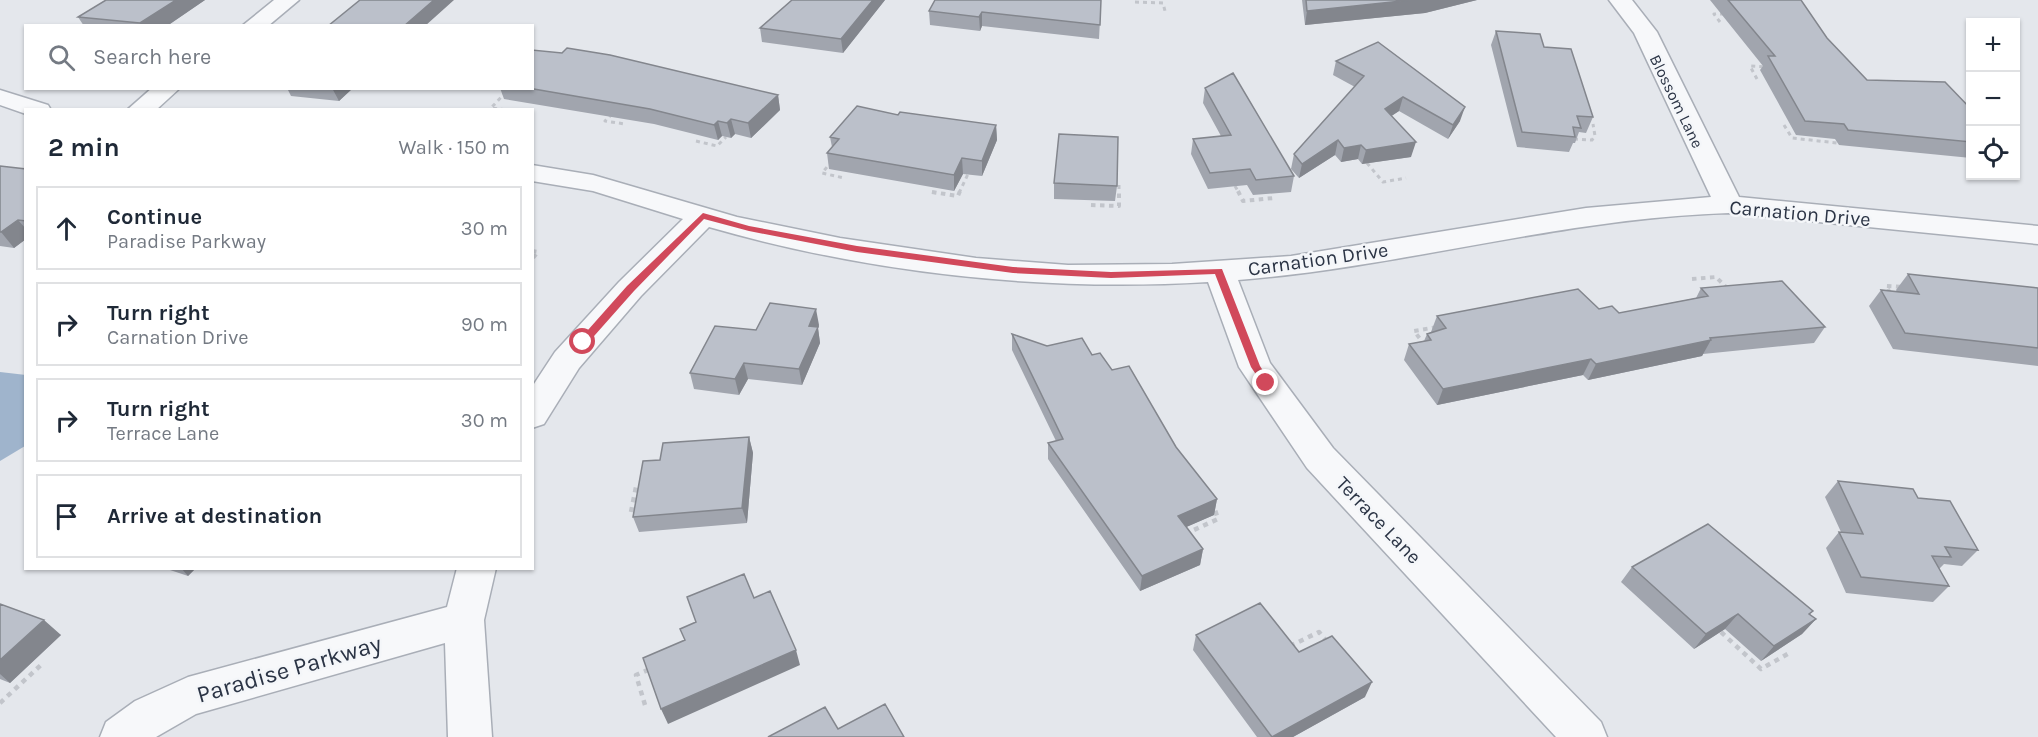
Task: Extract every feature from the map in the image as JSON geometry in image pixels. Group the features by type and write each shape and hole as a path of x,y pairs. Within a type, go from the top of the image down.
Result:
{"street":[{"path":"256,24 288,0"},
{"name":"Blossom Lane","path":"1620,0 1645,32 1684,117 1729,205"},
{"path":"142,108 165,90"},
{"path":"0,98 32,108"},
{"name":"Carnation Drive","path":"534,173 592,183 749,228 857,249 1013,270 1111,275 1277,267 1348,258 1600,212 1681,205 1729,205 2038,235"},
{"path":"534,412 567,360 630,289 703,216"},
{"name":"Terrace Lane","path":"1219,271 1256,367 1320,458 1585,737"},
{"path":"470,737 464,620 476,570"},
{"name":"Paradise Parkway","path":"123,737 150,715 188,697 464,620"}],"path":[{"path":"1135,2 1164,3 1165,11"},
{"path":"1720,22 1714,14 1728,14"},
{"path":"1757,79 1750,66 1773,67"},
{"path":"490,108 506,92"},
{"path":"618,108 605,121 625,124"},
{"path":"1573,139 1592,140 1595,136 1593,124"},
{"path":"1784,125 1792,138 1837,142"},
{"path":"696,141 717,146 726,137"},
{"path":"838,154 822,173 844,178"},
{"path":"1367,163 1383,182 1406,178"},
{"path":"932,192 958,196 968,174"},
{"path":"1091,205 1119,206 1119,185"},
{"path":"1235,186 1243,201 1274,198"},
{"path":"1692,279 1716,277 1730,292"},
{"path":"1895,301 1886,286 1906,288"},
{"path":"1427,348 1414,331 1448,324"},
{"path":"631,512 636,487 647,486"},
{"path":"1179,537 1218,519 1216,508 1210,501"},
{"path":"1281,650 1319,632 1332,647"},
{"path":"1721,632 1761,669 1791,652"},
{"path":"0,703 42,664"},
{"path":"645,705 636,675 657,666"}],"water":[{"path":"0,372 24,375 24,447 0,461"}],"building":[{"path":"106,0 176,0 140,23 78,17"},
{"path":"360,0 434,0 406,24 330,24"},
{"path":"792,0 873,0 841,39 760,28"},
{"path":"935,0 1101,0 1100,25 982,12 979,17 929,11"},
{"path":"1306,0 1411,0 1307,11"},
{"path":"1728,0 1801,0 1827,38 1867,80 1945,82 1966,104 1966,142 1848,130 1844,124 1805,121 1768,56 1775,56"},
{"path":"1496,31 1540,34 1544,47 1571,49 1593,117 1577,116 1581,128 1573,127 1575,137 1522,132"},
{"path":"1378,42 1465,107 1453,125 1403,97 1385,109 1416,142 1366,150 1361,145 1344,148 1338,140 1302,164 1294,154 1364,76 1336,61"},
{"path":"567,48 610,55 778,95 748,123 731,119 727,123 718,121 714,125 650,109 534,89 534,50 562,53"},
{"path":"1233,73 1294,176 1256,180 1250,169 1210,173 1193,139 1231,135 1205,88"},
{"path":"857,106 898,115 900,112 996,125 982,161 962,158 954,175 827,153 839,139 830,137"},
{"path":"1059,134 1118,137 1117,186 1054,183"},
{"path":"0,166 24,169 24,221 18,220 0,232"},
{"path":"1908,274 2038,288 2038,348 1905,333 1881,290 1919,294"},
{"path":"1782,281 1825,327 1710,338 1711,340 1596,364 1591,359 1443,389 1409,344 1431,340 1427,334 1446,328 1437,316 1578,289 1599,309 1612,306 1619,313 1708,296 1701,288"},
{"path":"770,303 816,309 809,326 818,327 799,369 744,363 735,379 690,373 715,326 756,330"},
{"path":"1012,334 1047,346 1082,338 1092,355 1100,353 1112,370 1129,366 1176,447 1217,499 1178,516 1203,549 1142,576 1048,443 1063,439"},
{"path":"749,437 742,508 633,517 643,461 660,460 663,443"},
{"path":"1838,481 1913,489 1918,498 1950,501 1978,550 1945,547 1951,557 1932,556 1949,586 1861,577 1839,532 1863,534"},
{"path":"1708,524 1813,611 1809,614 1816,619 1774,646 1738,614 1706,634 1632,567"},
{"path":"744,574 754,598 770,591 796,650 661,709 643,658 685,640 680,629 696,622 687,597"},
{"path":"1260,603 1299,652 1332,636 1372,682 1272,737 1196,635"},
{"path":"0,604 44,620 0,660"},
{"path":"885,704 904,737 768,737 825,707 838,729"}],"route":[{"path":"583,342 630,289 703,216 749,228 857,249 1013,270 1111,275 1219,271 1256,367 1266,383"}]}
